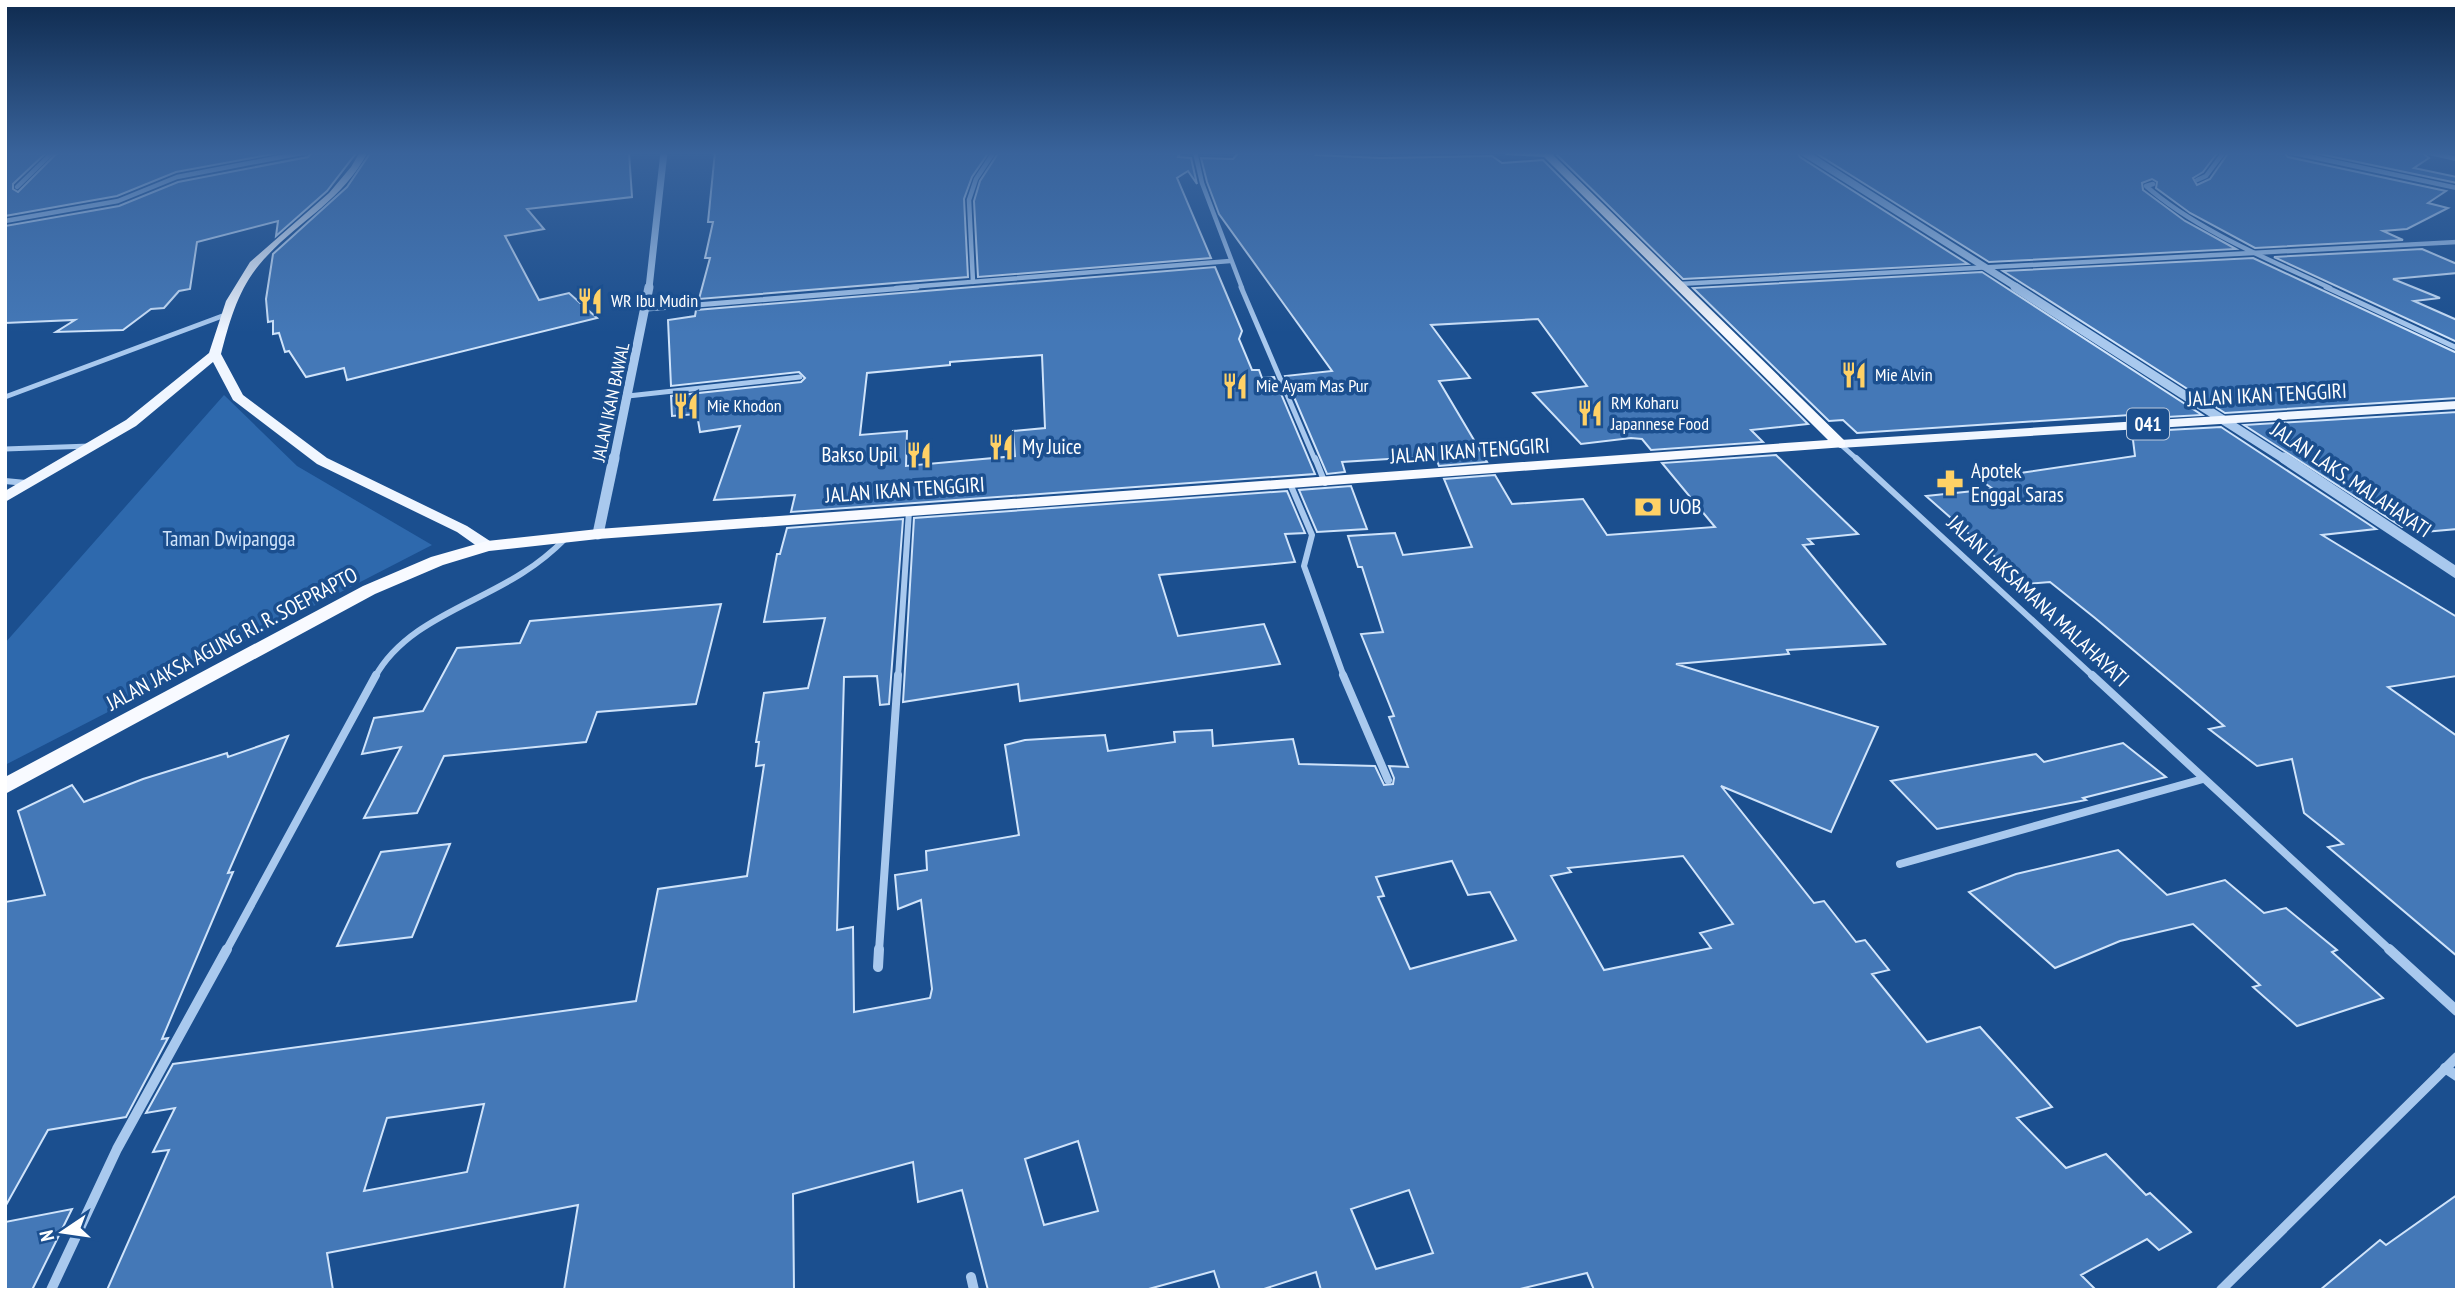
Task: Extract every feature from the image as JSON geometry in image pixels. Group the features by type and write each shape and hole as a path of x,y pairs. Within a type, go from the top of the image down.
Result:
{"highway":[{"name":"JALAN LAKSAMANA MALAHAYATI","path":"1607,212 1840,444"},
{"name":"JALAN IKAN TENGGIRI","path":"487,546 598,534 909,510 1291,486 1840,444"},
{"name":"JALAN JAKSA AGUNG RI. R. SOEPRAPTO","path":"5,787 369,590 437,561 487,546"}],"main road":[{"path":"5,498 26,482 131,423 215,354 225,315 260,256 312,212"},
{"path":"215,354 237,397 322,461 462,529 487,546"},
{"name":"JALAN IKAN TENGGIRI","path":"1840,444 2457,405"}],"street":[{"path":"5,221 57,212"},
{"name":"JALAN IKAN BAWAL","path":"598,534 647,309 657,212"},
{"path":"970,212 973,282"},
{"path":"1213,212 1230,261 1325,483"},
{"name":"JALAN LAKS. MALAHAYATI","path":"1897,212 2224,419 2457,573"},
{"path":"2183,212 2261,256 2457,348"},
{"path":"1677,285 1982,267 2261,256 2457,242"},
{"path":"647,309 1230,261"},
{"path":"5,397 225,315"},
{"path":"628,396 800,377"},
{"name":"JALAN LAKSAMANA MALAHAYATI","path":"1840,444 2457,1011"},
{"path":"5,449 90,446"},
{"path":"5,481 26,482"},
{"path":"1291,486 1312,535 1304,566 1329,643 1388,780"},
{"path":"878,967 909,510"},
{"path":"51,1290 117,1149 384,661 398,645 419,630 538,564 566,537"},
{"path":"1900,864 2203,779"},
{"path":"2221,1290 2457,1057"},
{"path":"2445,1068 2457,1076"},
{"path":"971,1277 974,1290"}],"green space":[{"name":"Taman Dwipangga","path":"224,395 297,466 432,545 5,765 5,643"}],"building":[{"path":"5,212 25,212 5,216"},
{"path":"82,212 303,212 276,236 278,221 197,242 190,289 179,291 164,308 151,309 123,330 56,332 75,320 5,323 5,226"},
{"path":"319,212 530,212 544,229 505,236 539,300 569,293 597,318 347,380 344,368 306,377 289,351 285,352 279,333 273,334 273,321 268,322 266,299 273,254"},
{"path":"709,212 965,212 968,277 699,299 710,258 705,258 713,222 708,222"},
{"path":"975,212 1192,212 1211,258 978,277"},
{"path":"1596,212 1808,424 1751,430 1763,442 1651,450 1642,439 1631,438 1581,444 1533,393 1587,386 1538,319 1431,325 1470,378 1439,381 1487,462 1439,466 1435,456 1342,462 1345,472 1327,474 1285,376 1332,371 1219,214"},
{"path":"1615,212 1887,212 1968,264 1683,279"},
{"path":"1910,212 2173,212 2236,249 1989,262"},
{"path":"2439,212 2407,229 2383,231 2403,240 2255,248 2190,213"},
{"path":"2422,249 2457,264 2457,273 2393,279 2440,298 2414,301 2457,320 2457,342 2274,257"},
{"path":"2253,258 2457,353 2457,398 2225,413 2003,271"},
{"path":"1215,267 1242,331 1239,339 1252,370 1259,370 1262,378 1274,377 1315,474 791,512 795,495 714,500 740,426 700,432 697,414 672,416 671,396 801,382 805,378 799,372 671,386 668,320 695,316 696,310","holes":["1042,355 1045,428 1013,431 1015,456 906,466 907,431 860,435 867,373 950,365 950,362"]},
{"path":"1982,272 2202,415 2131,419 2130,415 1857,433 1843,420 1829,421 1693,288"},
{"path":"2457,412 2457,529 2424,532 2414,525 2402,527 2244,425"},
{"path":"2221,427 2376,529 2322,535 2457,617 2457,676 2388,687 2457,736 2457,956 2328,847 2343,844 2304,813 2292,759 2257,766 2209,729 2224,726 2095,618 2050,582 2026,584 1926,496 1993,489 1979,479 2135,456 2132,432"},
{"path":"1776,455 1858,534 1808,539 1813,544 1803,545 1885,644 1787,650 1789,654 1676,664 1878,727 1831,832 1721,786 1814,903 1824,901 1856,942 1865,940 1889,970 1872,974 1927,1042 1980,1027 2052,1107 2017,1118 2066,1168 2106,1154 2146,1195 2150,1193 2191,1232 2159,1250 2147,1239 2081,1275 2096,1290 1594,1290 1587,1273 1516,1290 1321,1290 1316,1272 1261,1290 1220,1290 1214,1271 1145,1290 988,1290 962,1190 918,1202 913,1162 793,1194 794,1290 564,1290 578,1205 327,1253 333,1290 107,1290 169,1150 153,1152 175,1108 146,1113 173,1064 636,1001 658,889 747,876 764,765 756,766 759,742 756,742 764,693 808,688 825,618 764,622 777,554 780,554 787,528 903,519 889,704 880,705 877,676 844,677 837,930 853,927 854,1012 930,998 932,989 921,900 898,909 895,875 927,870 926,851 1019,835 1005,745 1025,740 1105,735 1108,751 1175,742 1174,732 1212,730 1213,746 1293,739 1299,764 1375,766 1384,785 1393,784 1394,778 1389,766 1408,767 1389,717 1394,716 1361,634 1383,632 1362,567 1358,567 1348,536 1395,533 1403,555 1472,547 1444,479 1495,475 1512,504 1583,499 1607,535 1715,527 1662,463","holes":["1683,856 1733,924 1700,933 1711,948 1604,970 1551,876 1571,872 1568,868","1452,861 1468,895 1490,892 1516,940 1410,969 1378,897 1384,896 1376,877","484,1104 467,1172 364,1191 387,1118","1078,1141 1098,1211 1044,1225 1025,1159","1409,1190 1433,1253 1376,1269 1351,1209"]},
{"path":"1351,486 1367,529 1317,532 1299,490"},
{"path":"1287,491 1305,533 1285,534 1295,562 1159,575 1178,636 1264,624 1280,664 1020,701 1018,684 903,702 914,518"},
{"path":"721,604 696,704 597,712 586,742 444,756 417,813 364,818 401,747 362,754 374,718 423,711 457,648 520,643 530,621"},
{"path":"288,736 228,873 233,872 162,1039 168,1038 126,1117 48,1130 5,1207 5,902 45,895 18,811 72,785 84,802 143,779 227,753 228,757"},
{"path":"2123,743 2166,777 2083,798 2086,800 1937,829 1891,781 2036,754 2044,762"},
{"path":"450,844 412,937 337,946 381,852"},
{"path":"2118,850 2167,895 2225,880 2264,913 2286,908 2337,950 2332,952 2383,998 2297,1026 2253,987 2260,985 2193,924 2120,941 2055,968 1969,892 2016,874"},
{"path":"2457,1195 2457,1290 2320,1290 2380,1240 2386,1245"},
{"path":"72,1209 32,1290 5,1290 5,1222"}],"place":[{"name":"WR Ibu Mudin","path":"590,301"},
{"name":"Mie Alvin","path":"1854,375"},
{"name":"Mie Ayam Mas Pur","path":"1235,386"},
{"name":"Mie Khodon","path":"686,406"},
{"name":"RM Koharu Japannese Food","path":"1590,413"},
{"name":"My Juice","path":"1001,447"},
{"name":"Bakso Upil","path":"919,455"},
{"name":"Apotek Enggal Saras","path":"1950,483"},
{"name":"UOB","path":"1648,507"}]}
